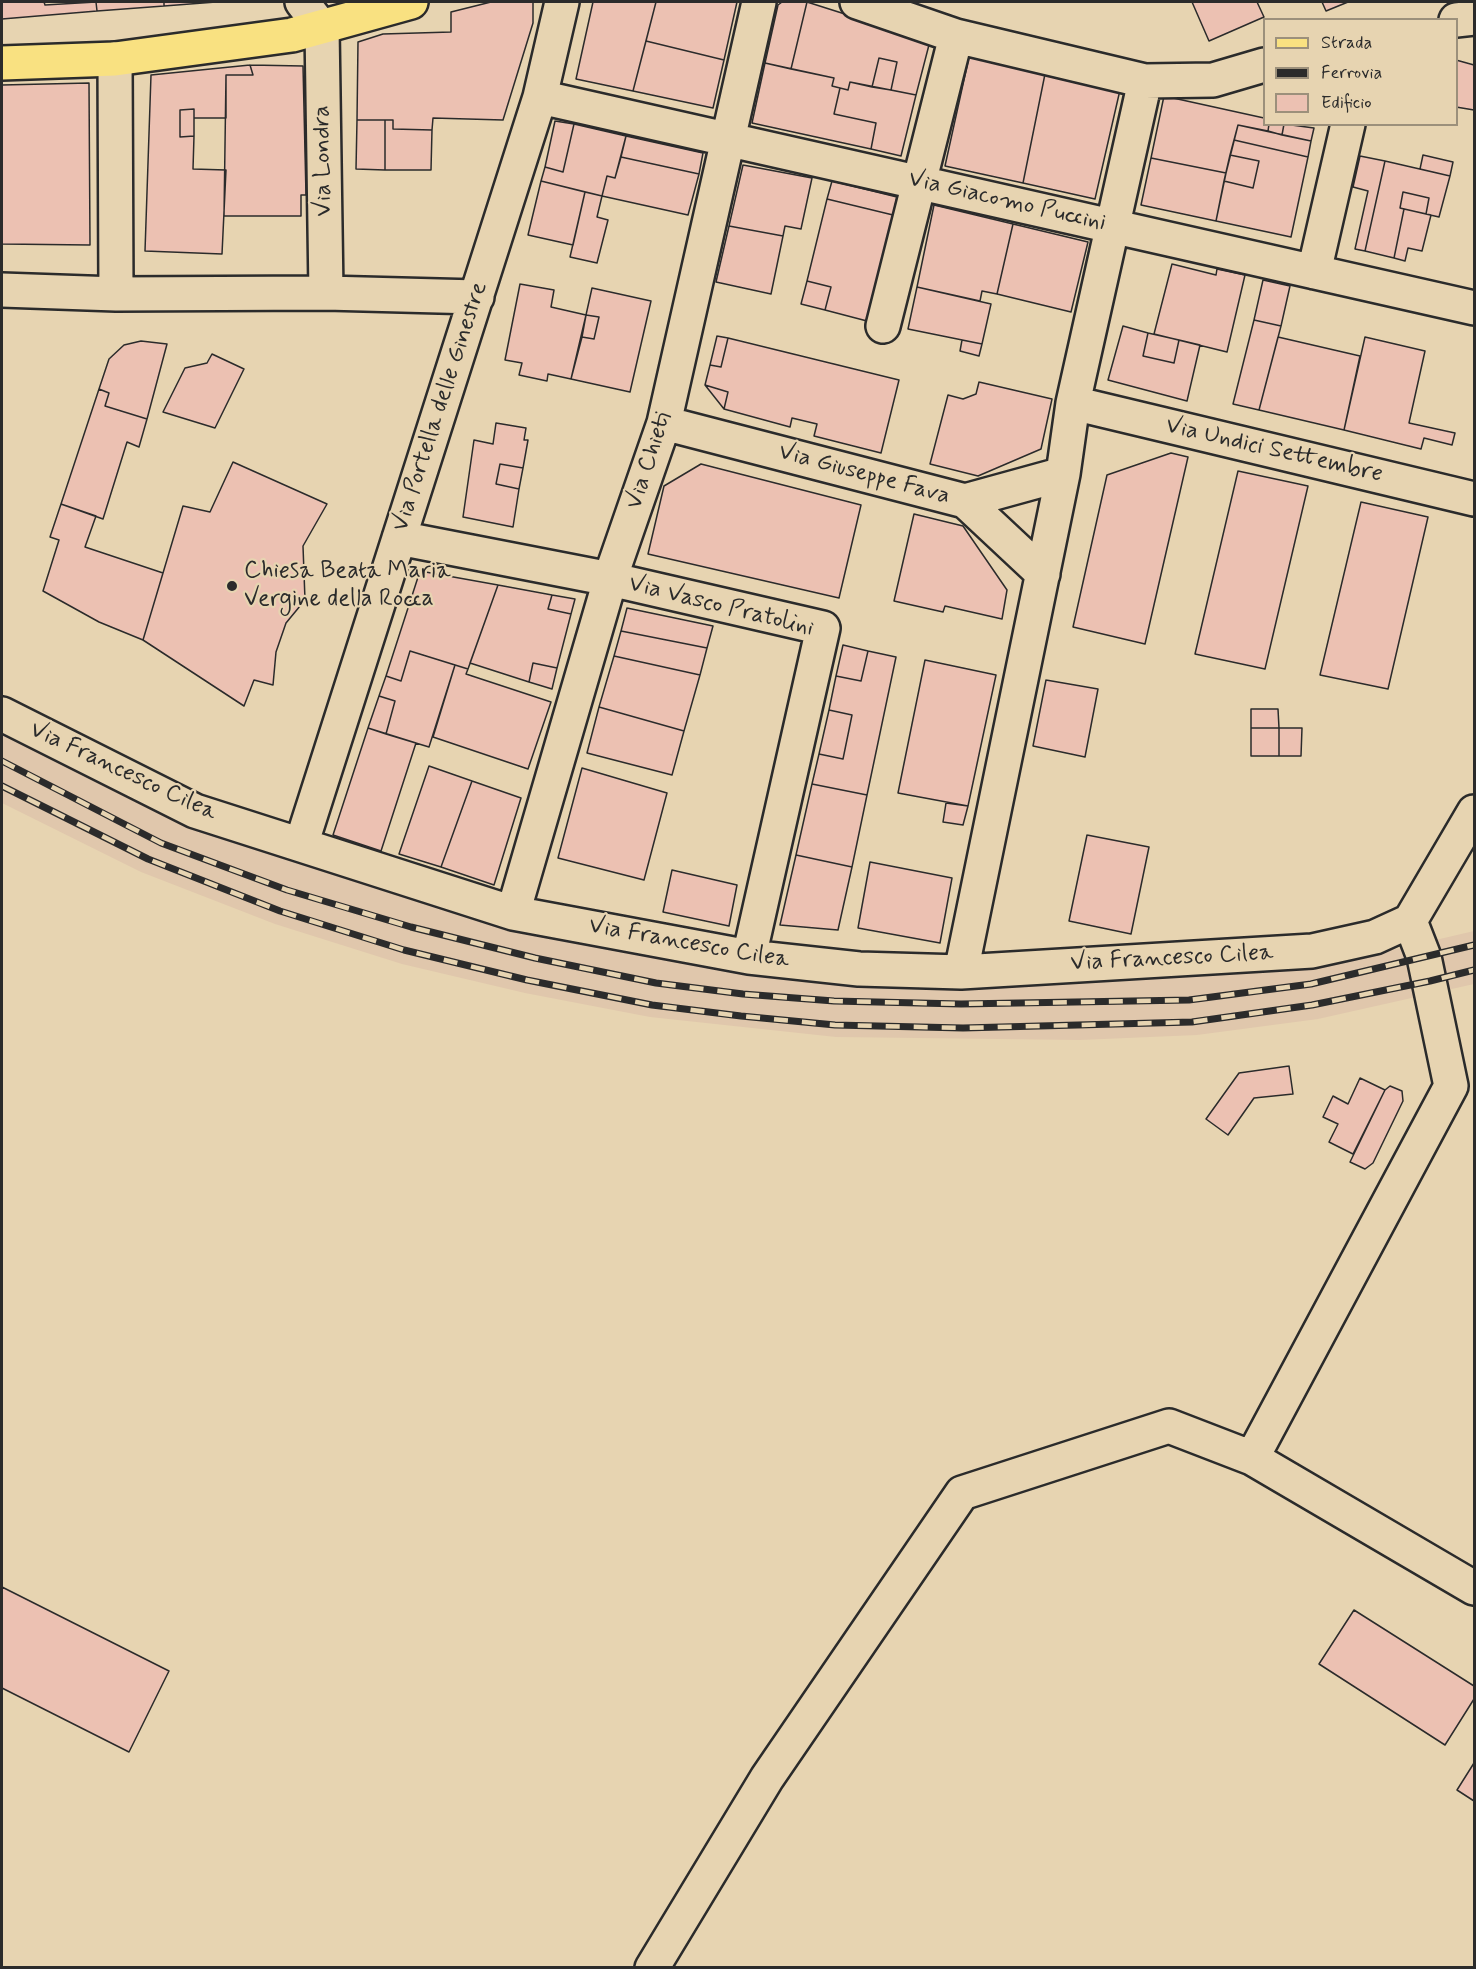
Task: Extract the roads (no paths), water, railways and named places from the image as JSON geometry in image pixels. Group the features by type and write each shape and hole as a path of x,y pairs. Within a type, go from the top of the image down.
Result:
{"main road":[{"path":"2,63 115,59 292,35 411,2"}],"street":[{"path":"302,2 322,28"},
{"name":"Via Portella delle Ginestre","path":"302,845 540,97 562,2"},
{"name":"Via Chieti","path":"513,913 610,579 664,423 759,2"},
{"path":"857,2 956,36 1145,81 1213,80 1263,66"},
{"path":"1458,20 1474,18"},
{"name":"Via Londra","path":"322,28 326,293"},
{"path":"883,326 917,182 956,36"},
{"path":"115,59 116,294"},
{"path":"961,972 1063,474 1073,404 1145,81"},
{"name":"Via Giacomo Puccini","path":"540,97 1474,308"},
{"path":"1314,272 1348,126"},
{"path":"2,290 116,294 326,293 477,297"},
{"name":"Via Undici Settembre","path":"1073,404 1473,491"},
{"name":"Via Giuseppe Fava","path":"664,423 964,501 1063,474"},
{"path":"964,501 1043,574"},
{"name":"Via Vasco Pratolini","path":"399,538 610,579 823,628 749,957"},
{"name":"Via Francesco Cilea","path":"2,714 195,811 513,913 749,957 859,969 961,972 1312,951 1375,937 1410,921"},
{"path":"1252,1458 1450,1086 1424,957 1410,921 1474,812"},
{"path":"652,1968 767,1778 962,1492 1169,1426 1252,1458 1474,1588"}],"railway":[{"path":"2,761 161,843 287,890 411,927 535,958 656,983 743,994 834,1001 961,1004 1189,1000 1311,984 1474,945"},
{"path":"2,786 148,859 280,911 404,950 527,980 652,1005 835,1025 963,1028 1192,1022 1312,1005 1474,970"}],"place":[{"name":"Chiesa Beata Maria Vergine della Rocca","path":"232,586"}]}
